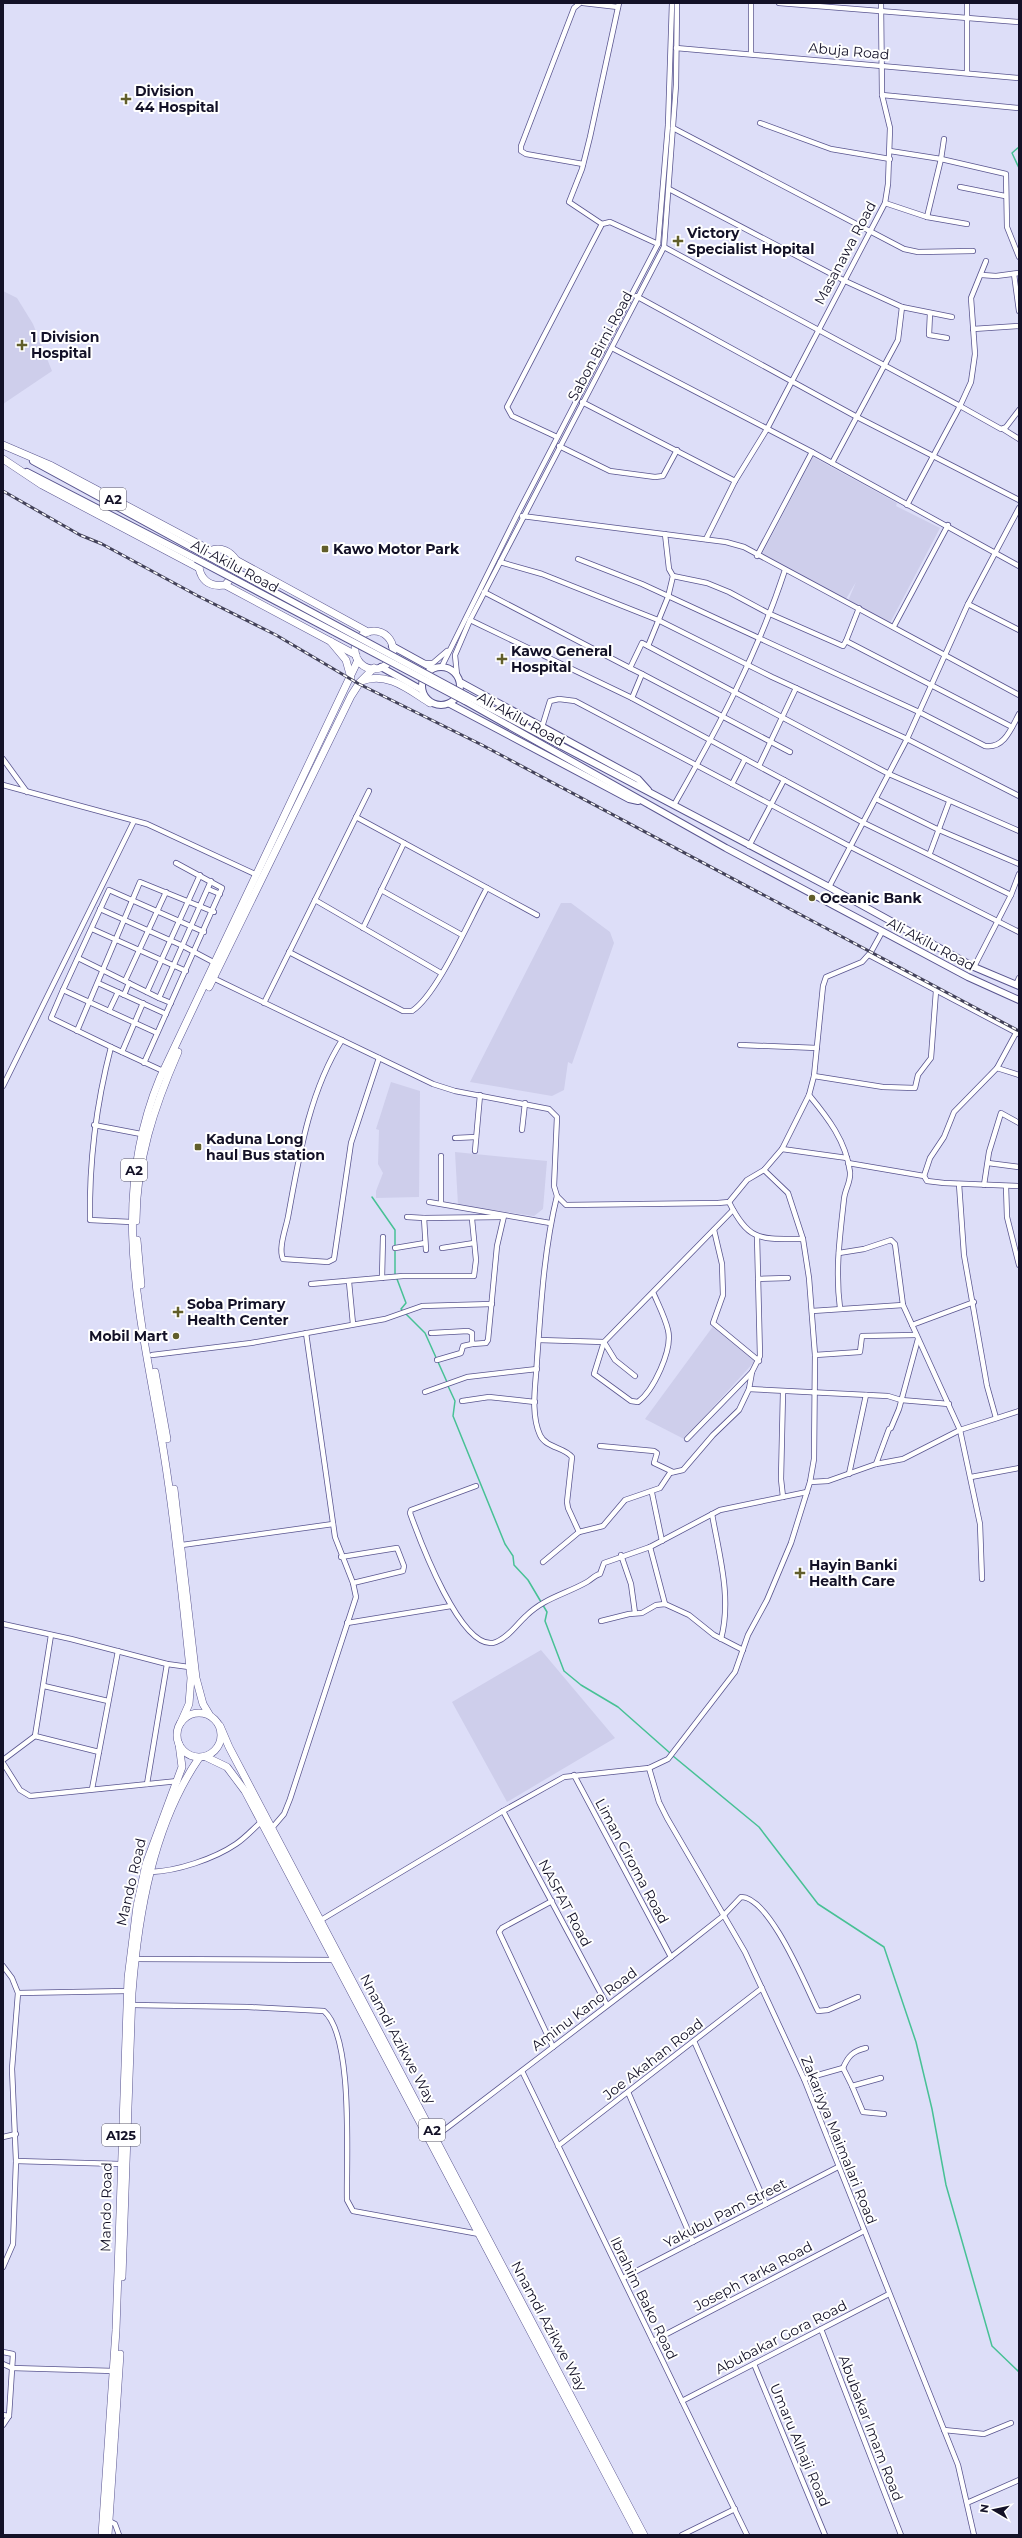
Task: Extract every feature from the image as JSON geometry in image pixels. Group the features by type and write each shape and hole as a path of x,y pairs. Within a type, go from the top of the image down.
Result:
{"highway":[{"name":"A2","path":"3,445 52,466 210,550 219,548 226,550 236,560 368,632 383,633 392,646 390,659 360,682 189,1025 163,1086 150,1124 142,1154 136,1236 141,1289 182,1545 196,1678 203,1704 209,1714"},
{"path":"6,461 13,450"},
{"name":"A2","path":"6,461 42,485 199,568 205,581 218,586 225,585 328,639 357,657 363,665 378,668"},
{"path":"199,568 204,554 210,550"},
{"path":"225,585 235,574 236,560"},
{"name":"A2","path":"181,1722 188,1710 191,1697 189,1667 170,1493 134,1271 132,1222 133,1178 141,1134 152,1097 351,678 357,657 357,641 368,632"},
{"path":"328,639 346,660 351,678"},
{"path":"360,682 374,677 382,677 430,703"},
{"path":"194,1713 209,1714 220,1726 221,1741 213,1754 202,1757 191,1756 179,1744 177,1737 181,1722 194,1713"},
{"name":"Nnamdi Azikwe Way","path":"220,1726 229,1747 435,2137 638,2535"},
{"name":"Mando Road","path":"102,2535 114,2371 127,1991 132,1942 143,1878 156,1833 178,1780 183,1761 179,1744"},
{"name":"Nnamdi Azikwe Way","path":"202,1757 220,1762 233,1773 261,1822 479,2234 499,2264 644,2535"},
{"name":"Mando Road","path":"108,2535 118,2395 132,2005 135,1959 151,1872 162,1835 184,1781 202,1757"}],"main road":[{"name":"Ali Akilu Road","path":"13,450 466,698 648,804 882,932 968,978 1019,1000"},
{"name":"Ali Akilu Road","path":"6,461 674,805 829,887 974,967 1018,985"},
{"path":"392,646 432,668"},
{"path":"450,704 458,694 460,682 457,675 449,667 442,666 432,668 422,681 422,690 430,703 440,706 450,704 629,799 648,804"},
{"path":"378,668 422,690"},
{"path":"460,682 638,779 652,794"}],"street":[{"path":"583,164 526,154 521,151 521,146 574,8 582,3 619,5 583,164 569,202 602,224 610,222 658,244"},
{"name":"Sabon Birni Road","path":"442,666 557,437 633,295 658,244 668,125 672,3"},
{"name":"Sabon Birni Road","path":"457,675 455,655 470,620 522,516 639,298 664,248 673,128 677,3"},
{"path":"751,3 751,54"},
{"path":"779,3 1019,22"},
{"name":"Masanawa Road","path":"706,539 735,481 767,429 791,379 885,203 890,158 890,130 882,95 881,3"},
{"path":"967,3 967,73"},
{"name":"Abuja Road","path":"676,48 1019,78"},
{"path":"882,95 1019,108"},
{"path":"760,124 831,149 890,158"},
{"path":"673,128 904,249 918,252 973,251"},
{"path":"927,217 941,159 944,139"},
{"path":"890,150 1004,172 1007,176 1005,196 1006,226 1019,257"},
{"path":"960,187 1005,196"},
{"path":"669,190 843,280 902,307 952,316"},
{"path":"885,203 927,217 967,224"},
{"path":"557,437 512,416 507,407 602,224"},
{"path":"664,248 1003,429 1019,439"},
{"path":"907,505 960,406 970,382 975,345 971,298 982,275 986,261"},
{"path":"982,275 1016,273 1019,311"},
{"path":"633,295 791,379 857,417 934,455 1019,500"},
{"path":"832,463 898,340 902,307"},
{"path":"930,313 929,336 947,338"},
{"path":"973,329 1019,326"},
{"path":"612,348 812,452 907,505 948,525 1019,566"},
{"path":"582,402 735,481"},
{"path":"1003,429 1019,410"},
{"path":"559,446 610,471 655,477 663,476 667,472 677,450"},
{"path":"758,556 812,452"},
{"path":"829,887 908,740 944,654 968,604 1019,508"},
{"path":"522,516 706,539 744,547 758,556 894,626 1019,695"},
{"path":"894,626 948,525"},
{"path":"648,646 668,597 673,576 669,568 665,534"},
{"path":"578,559 668,597 919,712 985,746 996,746 1003,741 1019,714"},
{"path":"500,562 542,574 658,620 796,688 908,740 1019,796"},
{"path":"674,805 710,741 760,639 785,570"},
{"path":"673,576 707,583 770,614 843,646 846,642 859,608"},
{"path":"484,592 790,752"},
{"path":"968,604 1019,630"},
{"path":"470,620 632,698 864,824 930,853 1011,895"},
{"path":"846,642 1012,727"},
{"path":"630,668 642,643 889,774 949,802 1019,831"},
{"path":"424,663 433,663 443,658 453,644"},
{"path":"632,698 642,674"},
{"path":"759,766 796,688"},
{"path":"542,727 550,701 559,698 575,700 851,847 1019,932"},
{"path":"732,784 745,759"},
{"path":"3,760 27,792"},
{"path":"749,846 784,780"},
{"path":"3,785 147,824 257,875"},
{"path":"264,1003 369,791"},
{"path":"876,799 938,830 1019,864"},
{"path":"930,853 949,802"},
{"path":"356,817 538,915"},
{"path":"3,1086 134,821"},
{"path":"363,928 404,843"},
{"path":"144,1063 194,952 214,912 222,886 176,863"},
{"path":"974,967 998,922 1019,874"},
{"path":"147,992 200,875"},
{"path":"159,998 192,927 211,881"},
{"path":"77,1031 140,882 214,912"},
{"path":"289,952 403,1011 412,1011 417,1008 441,973 486,888"},
{"path":"208,889 220,894"},
{"path":"164,1071 144,1063 51,1018 109,890 204,932"},
{"path":"381,890 462,935"},
{"path":"124,995 127,982 148,930 166,892"},
{"path":"315,900 441,973"},
{"path":"100,909 183,946 215,963"},
{"path":"92,930 186,971"},
{"path":"213,978 433,1084 549,1109 557,1117 554,1186 557,1196 566,1205 729,1202 747,1180 764,1170 782,1149 809,1095 814,1076 823,986 826,977 858,964 869,955 882,932"},
{"path":"869,955 1018,1034 997,1068 954,1112 944,1137 930,1158 924,1176"},
{"path":"78,958 171,1003"},
{"path":"1018,985 1019,978"},
{"path":"98,982 166,1014"},
{"path":"63,990 157,1033"},
{"path":"814,1076 883,1087 915,1088 918,1075 931,1058 936,991"},
{"path":"109,1011 118,992"},
{"path":"122,1052 143,1004"},
{"path":"342,1040 330,1062 304,1135 283,1243 282,1254 286,1260 328,1262 334,1259 351,1143 379,1058"},
{"path":"740,1045 817,1048"},
{"path":"112,1047 100,1089 94,1124 89,1173 90,1220 132,1222"},
{"path":"997,1068 1019,1075"},
{"path":"475,1150 480,1095"},
{"path":"809,1095 832,1122 848,1161 850,1181 844,1199 836,1270 840,1308"},
{"path":"522,1130 525,1103"},
{"path":"984,1185 989,1152 1000,1113 1019,1123"},
{"path":"94,1124 141,1134"},
{"path":"455,1138 476,1137"},
{"path":"782,1149 924,1176 930,1181 959,1184 1019,1186"},
{"path":"441,1203 442,1156"},
{"path":"988,1163 1019,1167"},
{"path":"321,1920 548,1785 574,1775 649,1768 671,1757 735,1672 743,1650 780,1569 807,1492 814,1465 816,1393 815,1355 812,1311 803,1239 788,1193 764,1170"},
{"path":"959,1184 964,1255 974,1302 987,1386 996,1418"},
{"path":"1006,1186 1007,1217 1017,1248 1019,1265"},
{"path":"557,1196 550,1222 539,1340 535,1402 536,1419 540,1435 544,1442 572,1457 567,1502 568,1508 579,1532"},
{"path":"429,1202 441,1203 503,1216 550,1222"},
{"path":"729,1202 738,1220 750,1234 757,1236 803,1239"},
{"path":"653,1292 668,1330 669,1338 664,1357 649,1394 638,1402 631,1401 594,1374 604,1342 733,1210"},
{"path":"407,1217 472,1219 503,1216"},
{"path":"438,1360 461,1353 463,1346 486,1343 488,1340 503,1216"},
{"path":"424,1218 426,1250"},
{"path":"311,1284 349,1282 397,1276 474,1276 472,1219"},
{"path":"714,1230 722,1264 723,1295 713,1323 759,1361"},
{"path":"687,1439 752,1372 759,1361 761,1348 757,1236"},
{"path":"382,1278 383,1237"},
{"path":"839,1253 864,1250 894,1241 903,1305 960,1430 980,1524 982,1579"},
{"path":"395,1248 425,1243"},
{"path":"442,1248 474,1243"},
{"path":"758,1279 788,1278"},
{"path":"349,1282 354,1324"},
{"path":"912,1325 974,1302"},
{"path":"152,1355 251,1343 354,1324 401,1314 433,1305 492,1304"},
{"path":"812,1311 903,1305"},
{"path":"431,1333 471,1332 472,1344"},
{"path":"272,1828 284,1814 290,1799 356,1597 353,1583 341,1558 333,1524 306,1333"},
{"path":"815,1355 860,1352 862,1336 917,1337"},
{"path":"876,1464 901,1400 917,1337"},
{"path":"539,1340 604,1342"},
{"path":"604,1342 615,1360 636,1376"},
{"path":"425,1392 447,1384 491,1372 537,1369"},
{"path":"543,1562 579,1532 604,1526 625,1500 652,1493 660,1488 667,1476 673,1472 683,1470 713,1435 739,1410 749,1389 752,1372"},
{"path":"749,1389 783,1392 888,1396 901,1400 949,1404"},
{"path":"783,1392 781,1479 783,1497"},
{"path":"849,1474 866,1395"},
{"path":"462,1401 489,1397 535,1402"},
{"path":"810,1482 828,1481 876,1464 903,1459 960,1430 1019,1411"},
{"path":"600,1446 654,1451 657,1453 654,1463 673,1472"},
{"path":"971,1477 1019,1468"},
{"path":"476,1486 410,1511 419,1540 451,1606 466,1628 479,1641 485,1644 496,1642 506,1635 545,1601 587,1582 600,1574 604,1562 650,1547 704,1520 712,1514 737,1506 807,1492"},
{"path":"652,1493 662,1541"},
{"path":"712,1514 726,1602 725,1622 721,1639"},
{"path":"182,1545 333,1524"},
{"path":"650,1547 665,1604"},
{"path":"341,1558 397,1548 404,1566 403,1571 353,1583"},
{"path":"622,1555 631,1584 635,1613"},
{"path":"601,1621 635,1613 642,1614 656,1605 665,1604 689,1615 721,1639 743,1650"},
{"path":"347,1623 451,1606"},
{"path":"3,1626 51,1634 167,1664 189,1667"},
{"path":"3,1760 35,1736 51,1634"},
{"path":"92,1789 118,1651"},
{"path":"147,1784 167,1664"},
{"path":"44,1686 108,1701"},
{"path":"35,1736 99,1752"},
{"path":"3,1763 20,1790 27,1796 178,1780"},
{"name":"Zakariyya Maimalari Road","path":"649,1768 659,1802 722,1916 745,1952 804,2079 958,2465 969,2502 974,2535"},
{"name":"Liman Ciroma Road","path":"574,1775 671,1957"},
{"name":"NASFAT Road","path":"503,1811 608,2005"},
{"path":"151,1872 167,1870 225,1851 237,1844 261,1822"},
{"name":"Aminu Kano Road","path":"435,2137 671,1957 744,1897 770,1917 818,2011 828,2010 858,1997"},
{"path":"552,1901 502,1928 499,1932 553,2047"},
{"path":"135,1959 334,1960"},
{"path":"3,1966 12,1978 18,1992 12,2069 16,2134 13,2244 3,2267"},
{"name":"Joe Akahan Road","path":"558,2146 762,1988"},
{"path":"18,1992 127,1991"},
{"path":"132,2005 248,2007 324,2011 330,2016 336,2031 344,2064 347,2200 350,2208 354,2211 479,2234"},
{"path":"694,2041 766,2204"},
{"path":"804,2079 843,2068 855,2051 866,2048"},
{"path":"843,2068 863,2112 884,2114"},
{"name":"Ibrahim Bako Road","path":"522,2071 747,2535"},
{"path":"852,2086 881,2078"},
{"path":"628,2092 694,2242"},
{"path":"3,2137 16,2134"},
{"path":"16,2161 120,2164"},
{"name":"Yakubu Pam Street","path":"622,2278 838,2167"},
{"name":"Joseph Tarka Road","path":"653,2340 864,2231"},
{"name":"Abubakar Gora Road","path":"682,2401 890,2294"},
{"name":"Abubakar Imam Road","path":"821,2329 901,2535"},
{"path":"3,2352 13,2354 9,2416 3,2425"},
{"path":"3,2364 12,2368 114,2371"},
{"name":"Umaru Alhaji Road","path":"754,2364 825,2535"},
{"path":"3,2415 9,2416"},
{"path":"944,2430 984,2434 1011,2423"},
{"path":"969,2502 1019,2480"},
{"path":"682,2535 735,2509"},
{"path":"109,2521 115,2524 119,2535"}],"shaded area":[{"name":"1 Division Hospital","path":"3,291 17,298 33,324 52,371 3,404"},
{"path":"813,457 897,503 896,506 940,528 890,623 848,601 856,582 846,599 762,554"},
{"path":"561,903 571,903 610,932 614,943 572,1064 568,1062 564,1090 552,1096 470,1082"},
{"path":"391,1082 420,1091 419,1197 376,1198 376,1191 383,1173 378,1164 379,1130 376,1129"},
{"path":"455,1152 547,1161 543,1209 534,1216 458,1205"},
{"path":"714,1325 755,1361 684,1439 645,1419"},
{"path":"541,1650 615,1738 507,1802 452,1702"}],"waterway":[{"path":"1019,147 1012,153 1019,168"},
{"path":"372,1197 395,1230 395,1275"},
{"path":"397,1279 406,1303 401,1309 425,1333 447,1382"},
{"path":"448,1386 455,1401 453,1416 505,1544 513,1556 514,1565 528,1580 547,1612 545,1621 564,1671 581,1685 618,1707 670,1753"},
{"path":"673,1756 759,1827 818,1904 884,1947 916,2042 932,2109 946,2185 992,2346 1019,2372"}],"railway":[{"path":"3,491 80,535 102,544 198,596 276,635 359,684 482,745 1019,1031"}],"place":[{"name":"Division 44 Hospital","path":"126,99"},
{"name":"Victory Specialist Hopital","path":"678,241"},
{"name":"1 Division Hospital","path":"22,345"},
{"name":"Kawo Motor Park","path":"325,549"},
{"name":"Kawo General Hospital","path":"502,659"},
{"name":"Oceanic Bank","path":"812,898"},
{"name":"Kaduna Long haul Bus station","path":"198,1147"},
{"name":"Soba Primary Health Center","path":"178,1312"},
{"name":"Mobil Mart","path":"176,1336"},
{"name":"Hayin Banki Health Care","path":"800,1573"}]}
